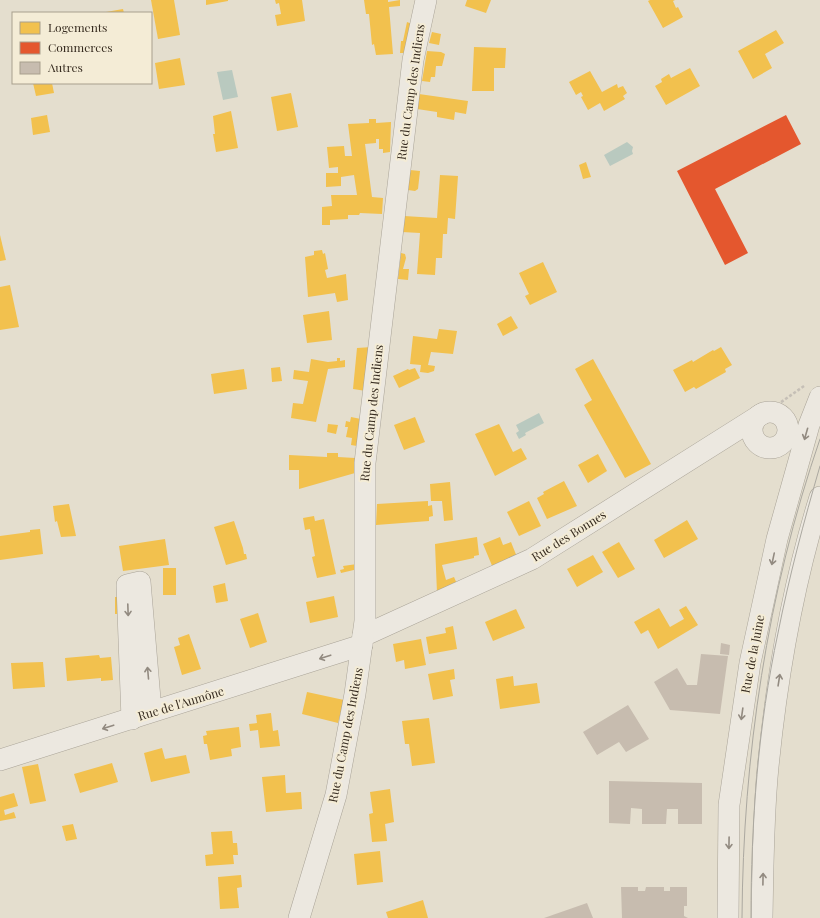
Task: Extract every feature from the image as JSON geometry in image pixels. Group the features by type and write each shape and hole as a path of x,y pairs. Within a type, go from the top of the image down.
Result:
{"street":[{"name":"Rue du Camp des Indiens","path":"299,918 336,795 366,621 365,463 413,60 426,0"},
{"name":"Rue de la Juine","path":"728,918 729,805 750,663 777,539 809,425 813,391"},
{"name":"Rue des Bonnes","path":"363,640 532,559 766,413"},
{"path":"762,918 763,840 768,768 778,681 810,530 820,497"},
{"path":"132,719 127,585 140,582 151,711"},
{"name":"Rue de l'Aumône","path":"0,760 132,719 151,711 224,690 363,640"}],"path":[{"path":"766,413 782,401 813,391"}],"shaded area":[{"path":"232,70 238,97 223,100 217,72"},
{"path":"627,142 633,147 633,154 610,166 604,155"},
{"path":"539,413 544,423 525,433 526,435 519,439 516,433 519,431 516,425"}],"building: Logements":[{"path":"151,0 174,0 180,35 158,39"},
{"path":"206,0 228,0 228,1 206,5"},
{"path":"275,0 302,0 305,21 277,26 275,15 281,14 279,3 276,4"},
{"path":"364,0 388,0 388,2 400,0 400,6 389,7 393,54 376,55 374,44 372,45 369,14 366,14"},
{"path":"467,0 491,0 486,13 465,6"},
{"path":"675,0 673,1 676,8 678,7 683,17 663,28 648,1"},
{"path":"123,9 124,12 106,12"},
{"path":"407,22 412,24 406,53 400,53 401,41 403,41"},
{"path":"776,30 784,43 765,54 772,68 753,79 738,51"},
{"path":"432,32 441,34 439,45 429,43"},
{"path":"474,47 506,48 505,68 494,68 494,91 472,91"},
{"path":"427,51 441,52 445,54 442,66 436,66 435,77 431,77 430,82 422,81"},
{"path":"180,58 185,85 159,89 155,63"},
{"path":"690,68 700,86 666,105 655,86 662,82 661,79 669,74 671,78"},
{"path":"590,71 602,92 617,84 618,88 623,86 627,93 623,96 625,99 604,111 600,103 588,110 581,97 583,96 581,92 576,95 569,82"},
{"path":"33,84 52,84 54,93 36,96"},
{"path":"291,93 298,127 277,131 271,97"},
{"path":"419,94 468,101 466,114 455,112 454,120 437,117 437,112 417,109"},
{"path":"231,111 238,148 216,152 213,134 215,134 213,116"},
{"path":"47,115 50,132 33,135 31,118"},
{"path":"369,119 376,119 376,123 391,122 390,152 383,153 383,149 379,149 379,139 376,139 376,143 365,144 372,197 383,198 382,214 360,213 359,215 348,215 348,219 330,220 330,225 322,225 322,207 332,206 331,195 357,195 354,175 341,177 341,186 326,187 326,173 338,173 338,167 329,168 327,147 344,146 345,156 352,156 348,124 369,123"},
{"path":"586,162 591,177 583,179 579,165"},
{"path":"410,170 420,171 418,189 415,191 408,190"},
{"path":"440,175 458,176 455,219 448,218 447,234 443,234 442,258 436,258 435,275 417,274 420,233 402,232 404,216 437,218"},
{"path":"0,235 6,260 0,261"},
{"path":"322,250 323,254 325,253 328,269 325,270 327,278 346,274 348,300 337,302 335,293 308,297 305,257 314,255 314,251"},
{"path":"401,253 405,254 406,258 403,269 409,269 408,280 398,279"},
{"path":"543,262 557,292 530,305 525,296 529,294 519,273"},
{"path":"10,285 19,327 0,330 0,287"},
{"path":"329,311 332,340 307,343 303,315"},
{"path":"511,316 518,328 503,336 497,324"},
{"path":"439,329 457,331 453,354 431,352 428,365 435,366 434,371 428,373 420,372 421,365 410,364 413,336 437,339"},
{"path":"372,347 366,391 353,389 357,348"},
{"path":"721,347 732,365 725,369 726,372 696,389 694,387 685,392 673,370 692,360 693,362"},
{"path":"337,358 340,358 340,361 345,360 345,367 328,369 316,422 291,418 293,403 303,404 308,381 293,379 294,370 309,372 311,359 328,362 337,361"},
{"path":"593,359 651,464 625,478 584,405 592,400 575,369"},
{"path":"280,367 282,381 272,382 271,368"},
{"path":"415,368 420,378 399,388 393,376 408,369"},
{"path":"244,369 247,389 214,394 211,374"},
{"path":"351,417 361,419 357,446 351,445 352,438 346,437 348,427 345,427 346,421 350,422"},
{"path":"415,417 425,442 404,450 394,425"},
{"path":"328,424 338,425 336,434 327,432"},
{"path":"499,424 513,452 521,448 527,459 495,476 475,434"},
{"path":"327,453 338,453 338,457 355,458 355,473 299,489 299,470 289,470 289,455 327,457"},
{"path":"598,454 607,471 588,483 578,465"},
{"path":"564,481 577,506 547,519 537,498 544,494 543,492"},
{"path":"450,482 453,520 444,521 442,501 431,501 430,484"},
{"path":"428,501 428,506 432,505 433,516 429,517 429,521 376,525 377,504"},
{"path":"529,501 541,526 519,536 507,512"},
{"path":"69,504 76,536 61,537 57,521 55,522 53,506"},
{"path":"314,516 315,521 324,519 336,574 317,578 312,557 315,556 310,529 305,530 303,518"},
{"path":"687,520 698,539 664,558 654,540"},
{"path":"234,521 244,554 246,554 247,559 226,565 214,527"},
{"path":"40,529 43,554 0,560 0,536 30,532 30,530"},
{"path":"477,537 479,555 474,556 474,558 442,565 446,580 454,577 457,584 437,593 435,544"},
{"path":"500,537 503,545 511,542 517,557 493,568 483,544"},
{"path":"165,539 169,565 123,571 119,546"},
{"path":"619,542 635,569 618,578 602,552"},
{"path":"593,555 603,572 577,587 567,569"},
{"path":"357,564 358,569 341,573 340,570 344,569 343,566"},
{"path":"163,568 176,568 176,595 163,595"},
{"path":"225,583 228,601 216,603 213,586"},
{"path":"334,596 338,617 310,623 306,602"},
{"path":"115,597 124,597 124,614 115,614"},
{"path":"686,606 698,625 658,649 648,630 641,634 634,622 659,608 670,627 684,619 679,610"},
{"path":"516,609 525,628 493,641 485,622"},
{"path":"258,613 267,642 250,648 240,619"},
{"path":"453,626 457,649 429,654 426,637 446,633 445,628"},
{"path":"189,634 201,669 182,675 174,647 180,645 178,638"},
{"path":"421,639 426,665 405,669 404,660 396,662 393,644"},
{"path":"99,655 100,658 111,657 113,680 101,681 101,678 67,681 65,658"},
{"path":"43,662 45,687 13,689 11,663"},
{"path":"454,669 455,679 450,680 453,696 433,700 428,674"},
{"path":"513,676 514,686 537,683 540,703 500,709 496,679"},
{"path":"307,692 344,700 338,723 302,714"},
{"path":"271,713 273,731 278,730 280,746 260,748 258,730 250,731 249,724 257,723 256,715"},
{"path":"429,718 435,763 412,766 409,744 405,744 402,721"},
{"path":"239,727 241,747 231,749 232,756 210,760 207,744 204,744 203,736 207,735 206,731"},
{"path":"162,748 165,759 186,755 190,773 151,782 144,753"},
{"path":"112,763 118,782 80,793 74,774"},
{"path":"38,764 46,801 30,804 22,767"},
{"path":"285,775 286,793 301,792 302,809 266,812 262,777"},
{"path":"390,789 394,822 385,824 387,841 372,842 369,814 373,813 370,792"},
{"path":"14,793 18,806 4,810 5,815 14,812 16,818 0,821 0,797"},
{"path":"73,824 77,839 66,841 62,826"},
{"path":"232,831 233,843 237,843 238,855 233,855 234,864 206,866 205,855 213,854 211,832"},
{"path":"380,851 383,882 357,885 354,854"},
{"path":"241,875 242,887 237,888 239,908 220,909 218,877"},
{"path":"423,900 428,918 388,918 386,912"}],"building: Commerces":[{"path":"786,115 801,144 715,189 748,253 725,265 677,171"}],"building: Autres":[{"path":"721,643 730,645 729,655 720,654"},
{"path":"701,654 728,656 720,714 670,710 654,682 677,668 687,685 697,685"},
{"path":"628,705 649,739 626,752 619,742 597,755 583,732"},
{"path":"609,781 702,783 702,824 678,824 678,809 667,809 666,824 642,824 642,809 631,808 630,824 609,823"},
{"path":"621,887 638,887 638,891 645,891 646,887 664,887 664,891 670,891 670,887 687,887 687,906 684,906 684,916 688,918 622,918"},
{"path":"587,903 593,918 544,918"}],"tram line":[{"path":"742,918 743,857 747,796 753,736 762,676 772,616 786,556 801,497 820,439"},
{"path":"751,918 754,811 765,703 782,612 820,466"}]}
